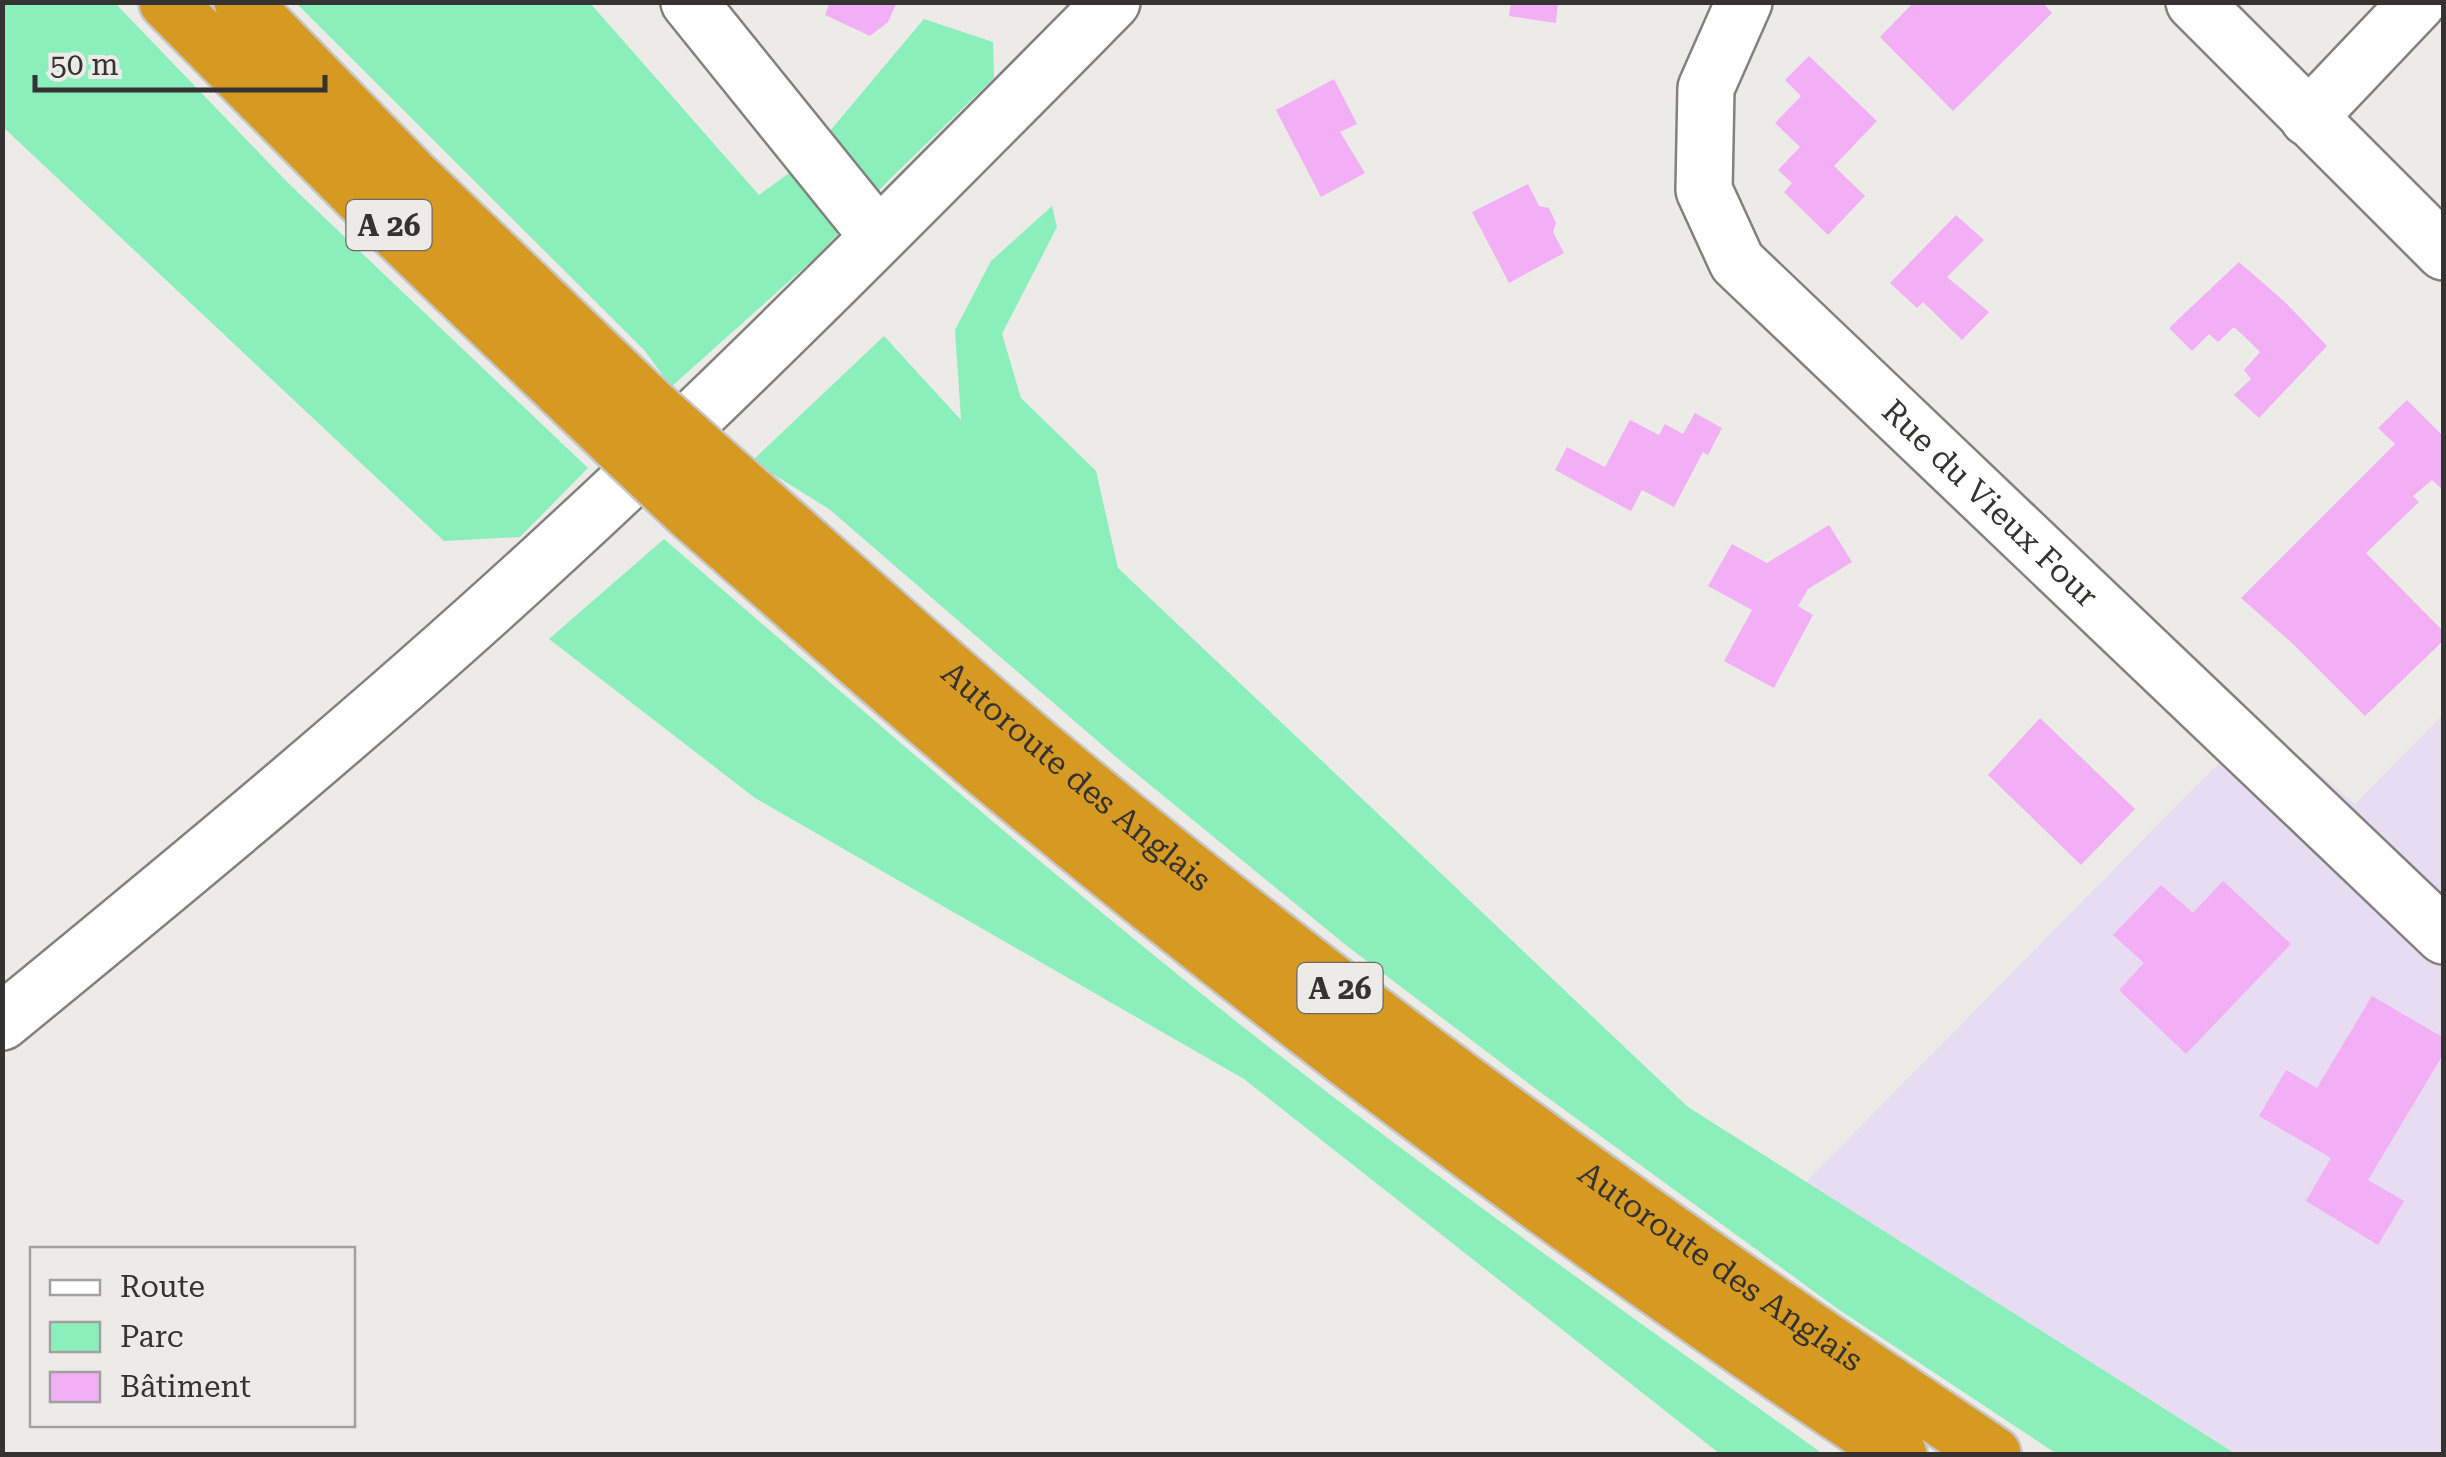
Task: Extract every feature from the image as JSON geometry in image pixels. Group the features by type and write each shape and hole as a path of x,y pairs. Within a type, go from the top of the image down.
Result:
{"highway":[{"name":"Autoroute des Anglais","path":"167,2 384,220 633,424 1019,798 1318,1039 1542,1206 1784,1378 1899,1454"},
{"name":"Autoroute des Anglais","path":"242,2 411,175 633,424"},
{"name":"Autoroute des Anglais","path":"707,492 1059,764 1348,995 1588,1176 1992,1454"}],"street":[{"path":"689,2 867,245"},
{"name":"Rue du Vieux Four","path":"1744,2 1706,88 1704,190 1737,262 2444,936"},
{"path":"2194,2 2444,252"},
{"path":"2308,118 2418,2"},
{"path":"2,1022 232,834 614,494 867,245 1080,15"}],"shaded area":[{"path":"2443,715 2443,1454 2237,1454 1806,1182 2259,722 2355,804"}],"green space":[{"path":"2,3 115,3 288,183 588,468 520,537 444,541 3,127"},
{"path":"296,3 590,3 759,195 803,163 924,19 993,42 994,78 815,258 671,387 645,351"},
{"path":"1052,206 1057,227 1002,334 1021,398 1096,471 1118,568 1688,1107 2236,1454 2057,1454 1838,1309 1347,946 1116,757 829,509 752,461 884,336 961,420 955,330 991,261"},
{"path":"664,539 993,821 1270,1048 1505,1225 1823,1454 1720,1454 1244,1079 755,798 549,639"}],"building":[{"path":"830,2 897,2 888,22 870,36 825,15"},
{"path":"1511,2 1558,2 1556,23 1509,16"},
{"path":"1914,2 2042,2 2052,13 1953,111 1880,37"},
{"path":"1809,56 1877,121 1834,166 1865,196 1828,235 1784,192 1792,183 1778,170 1800,147 1775,123 1801,96 1785,80"},
{"path":"1334,79 1357,124 1340,132 1365,173 1321,197 1276,110"},
{"path":"1528,184 1539,206 1549,208 1556,223 1553,232 1564,253 1509,283 1472,212"},
{"path":"1956,215 1984,240 1947,277 1989,312 1962,340 1923,302 1917,308 1890,283"},
{"path":"2239,262 2327,346 2259,418 2234,395 2251,379 2244,370 2260,352 2234,327 2218,342 2209,334 2192,351 2169,328"},
{"path":"2407,400 2444,437 2444,491 2432,480 2413,496 2419,502 2366,553 2444,632 2444,640 2365,716 2241,598 2395,444 2378,428"},
{"path":"1695,413 1722,428 1708,455 1703,452 1674,507 1642,490 1631,511 1555,470 1567,447 1605,467 1630,420 1659,435 1665,424 1683,434"},
{"path":"1829,525 1852,562 1808,589 1798,606 1813,615 1774,688 1724,661 1752,610 1708,586 1732,544 1767,563"},
{"path":"2040,718 2135,809 2081,865 1988,775"},
{"path":"2223,881 2291,944 2186,1054 2119,990 2144,963 2113,935 2161,885 2193,913"},
{"path":"2372,996 2444,1038 2444,1053 2368,1180 2404,1201 2378,1245 2306,1201 2331,1158 2259,1116 2286,1070 2317,1088"}]}
